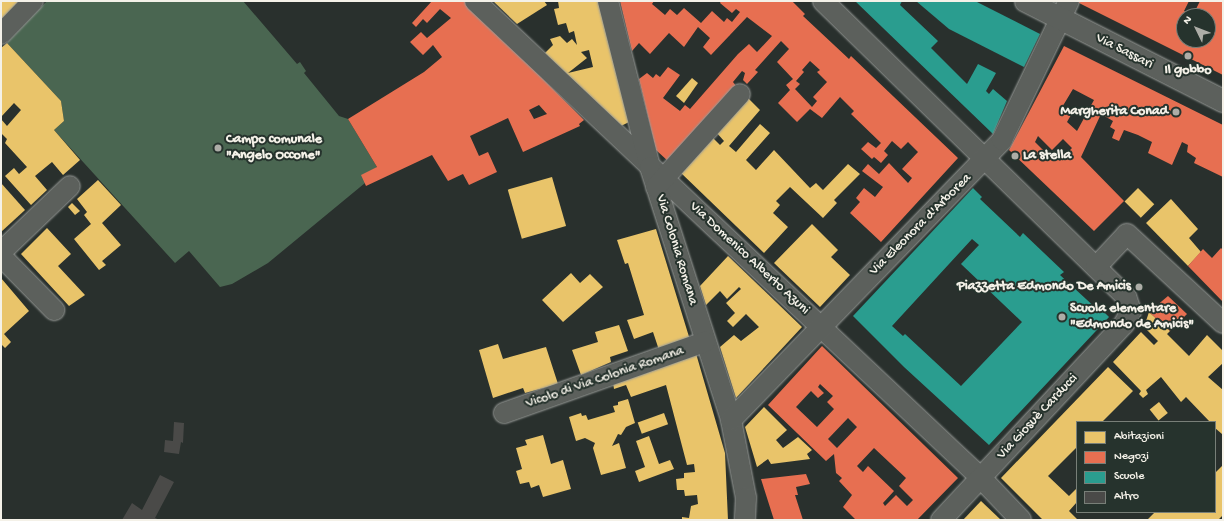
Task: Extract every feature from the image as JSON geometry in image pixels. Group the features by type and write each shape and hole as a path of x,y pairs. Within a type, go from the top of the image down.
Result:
{"street":[{"path":"1,34 33,1"},
{"name":"Via Domenico Alberto Azuni","path":"475,1 657,177 821,326 981,478 1021,520"},
{"name":"Via Colonia Romana","path":"608,1 705,342 731,420 746,498 745,520"},
{"path":"823,1 984,160 1096,267 1127,234 1223,323"},
{"name":"Via Sassari","path":"1026,1 1060,20 1223,101"},
{"name":"Via Eleonora d'Arborea","path":"731,420 1002,140 1069,1"},
{"path":"657,177 740,94"},
{"path":"1,252 70,186"},
{"path":"1,256 54,310"},
{"name":"Via Giosuè Carducci","path":"941,520 1124,324 1131,311 1126,297 1096,267"},
{"name":"Vicolo di Via Colonia Romana","path":"504,413 705,342"}],"green space":[{"name":"Campo comunale \"Angelo Occone\"","path":"47,1 243,1 297,64 300,62 306,71 304,73 339,116 348,119 377,167 365,183 268,263 232,284 220,287 189,251 175,263 54,130 64,121 61,101 7,43"}],"building: Abitazioni":[{"path":"1,1 19,1 1,20"},
{"path":"493,1 544,1 547,5 517,24"},
{"path":"558,1 598,1 629,122 621,126 545,53 553,45 550,39 560,36 567,43 572,39 577,45 574,31 569,33 566,23 558,25 554,9 559,8","holes":["589,50 593,67 568,73 587,58 581,52"]},
{"path":"7,43 61,101 64,121 54,130 80,160 63,175 52,162 35,176 47,190 31,205 5,176 14,168 19,174 27,167 5,143 7,139 1,133 1,119 7,126 21,110 14,103 1,117 1,48"},
{"path":"692,78 698,83 684,103 676,96"},
{"path":"747,97 760,110 729,146 736,152 760,124 770,133 746,160 756,170 774,150 810,188 816,183 823,190 848,164 860,174 834,200 837,203 823,218 790,187 776,201 780,205 773,213 788,227 764,253 680,172 712,137 720,145 724,141 716,132"},
{"path":"552,177 566,226 522,239 508,190"},
{"path":"98,180 121,205 102,223 121,245 102,261 106,265 99,270 74,239 91,224 84,215 87,212 77,199"},
{"path":"1,183 25,210 1,232"},
{"path":"1138,188 1154,204 1141,218 1125,201"},
{"path":"1171,199 1198,229 1189,238 1201,252 1188,266 1146,223"},
{"path":"72,203 80,211 75,215 68,207"},
{"path":"812,224 838,250 831,257 850,275 820,307 774,263"},
{"path":"47,228 71,254 58,266 85,295 69,306 21,254"},
{"path":"656,229 690,340 659,350 653,332 634,339 627,320 644,315 628,263 625,264 617,240"},
{"path":"728,256 802,327 736,398 720,347 734,335 741,341 759,327 746,314 733,327 727,321 735,313 726,303 741,289 739,287 727,299 720,291 706,305 700,286"},
{"path":"571,273 580,283 590,274 603,287 563,322 542,300"},
{"path":"1,278 29,311 4,334 11,342 5,348 1,344"},
{"path":"1149,312 1170,331 1167,334 1189,356 1207,335 1223,351 1223,363 1208,377 1223,390 1222,434 1216,429 1216,421 1209,421 1186,397 1181,402 1161,377 1146,390 1148,394 1143,398 1139,394 1141,391 1113,362 1141,332 1154,345 1158,341 1144,327"},
{"path":"619,325 628,351 610,357 611,362 581,375 572,350 598,342 595,332"},
{"path":"498,344 503,359 546,347 558,384 525,393 523,388 493,398 479,350"},
{"path":"695,350 725,453 728,520 682,520 682,517 689,518 691,506 698,504 697,495 685,496 684,490 677,490 676,479 684,478 684,473 695,472 694,464 687,465 666,385 631,397 626,385 614,389 612,376"},
{"path":"1108,367 1133,391 1103,421 1076,421 1076,448 1048,476 1069,496 1076,489 1076,503 1069,511 1078,520 1043,520 1001,478"},
{"path":"628,399 635,423 626,427 621,435 618,434 612,446 619,443 626,468 601,475 593,448 595,443 585,438 576,441 569,417 581,413 582,416 586,415 588,420 615,412 613,406 618,405 618,402"},
{"path":"1159,402 1168,413 1158,420 1150,410"},
{"path":"764,407 787,430 776,440 783,448 798,437 812,450 807,454 810,459 771,464 768,459 757,467 745,427"},
{"path":"664,413 668,424 642,434 638,423"},
{"path":"543,435 551,464 563,460 571,489 543,497 539,485 531,488 529,482 520,484 516,471 522,469 516,448 527,445 525,440"},
{"path":"649,436 659,464 670,460 674,469 639,482 635,471 645,467 636,441"},
{"path":"1223,465 1223,515 1218,520 1148,519 1154,513 1216,513 1216,472"},
{"path":"981,501 1001,520 963,520"}],"building: Negozi":[{"path":"432,1 465,1 584,120 579,124 580,126 523,152 508,118 470,136 479,156 488,152 497,172 469,185 463,174 448,181 432,155 366,186 361,175 377,167 348,119 424,72 442,57 433,45 423,55 410,42 421,32 427,38 451,18 440,9 427,23 423,19 416,27 412,23","holes":["539,105 547,114 534,119 529,110"]},
{"path":"620,1 654,1 652,4 665,15 670,9 677,15 684,8 701,23 712,11 724,22 727,18 732,22 740,12 736,9 732,13 720,3 721,1 792,1 805,14 803,16 849,59 851,56 958,158 881,242 850,213 860,202 856,198 864,188 875,197 883,187 862,171 868,164 879,174 889,163 908,183 912,178 902,169 918,152 908,142 901,149 892,141 884,151 888,155 881,163 874,157 872,159 861,149 868,142 876,148 881,143 851,114 854,111 840,97 822,118 810,109 797,122 778,103 790,90 786,85 793,79 777,62 789,49 781,41 755,70 758,72 747,84 743,80 745,73 742,71 733,82 736,86 669,162 656,150 639,79 647,73 653,78 656,74 660,77 668,67 680,75 663,98 680,111 685,105 690,109 738,54 749,44 757,52 772,36 747,17 711,55 703,47 710,38 698,27 684,47 669,33 650,54 639,43 632,51","holes":["810,61 820,70 817,72 827,82 813,97 817,101 812,107 795,89 800,84 796,81 804,72 802,70"]},
{"path":"1075,1 1189,1 1186,8 1176,8 1176,48 1216,48 1216,8 1196,8 1200,1 1223,1 1223,75"},
{"path":"1064,46 1223,125 1223,177 1194,163 1196,158 1187,152 1188,145 1182,142 1172,165 1148,153 1152,142 1138,135 1124,130 1119,141 1112,138 1115,130 1110,127 1113,121 1101,114 1081,157 1124,201 1094,231 1009,150","holes":["1073,89 1094,100 1077,131 1067,122 1071,115 1061,109","1038,136 1052,150 1063,139 1072,148 1060,161 1056,157 1053,160 1035,142"]},
{"path":"1221,248 1223,250 1223,302 1188,266 1203,249 1212,258"},
{"path":"1168,296 1187,314 1170,331 1149,312"},
{"path":"822,346 958,478 917,520 856,520 843,507 852,495 839,481 842,478 836,473 834,454 826,461 768,405","holes":["820,384 833,396 827,402 834,409 817,427 796,407 811,391 818,398 824,393 818,387","848,418 857,427 837,448 828,439","874,448 906,478 899,486 913,500 907,506 896,495 885,506 883,503 894,491 868,466 863,472 857,466"]},
{"path":"806,474 810,484 796,487 798,495 795,495 803,520 774,520 761,479"}],"building: Scuole":[{"path":"855,1 902,1 900,5 938,41 931,48 967,84 978,64 996,73 986,91 989,94 993,89 1007,101 993,134"},
{"path":"916,1 975,1 1040,34 1024,67 949,29"},
{"name":"Scuola elementare \"Edmondo de Amicis\"","path":"973,188 982,197 980,199 1020,237 1023,233 1064,272 1060,275 1099,311 1101,309 1109,317 989,445 904,367 853,316","holes":["972,239 979,245 961,264 1022,322 961,386 905,334 903,336 892,326"]}],"building: Altro":[{"path":"174,422 184,423 183,443 181,442 179,454 164,452 165,440 173,441"},
{"path":"160,475 174,482 155,518 160,520 122,520 132,503 142,510"}],"place":[{"name":"Il gobbo","path":"1188,56"},
{"name":"Margherita Conad","path":"1176,112"},
{"name":"Campo comunale \"Angelo Occone\"","path":"218,148"},
{"name":"La stella","path":"1015,156"},
{"name":"Piazzetta Edmondo De Amicis","path":"1139,287"},
{"name":"Scuola elementare \"Edmondo de Amicis\"","path":"1062,317"}]}
